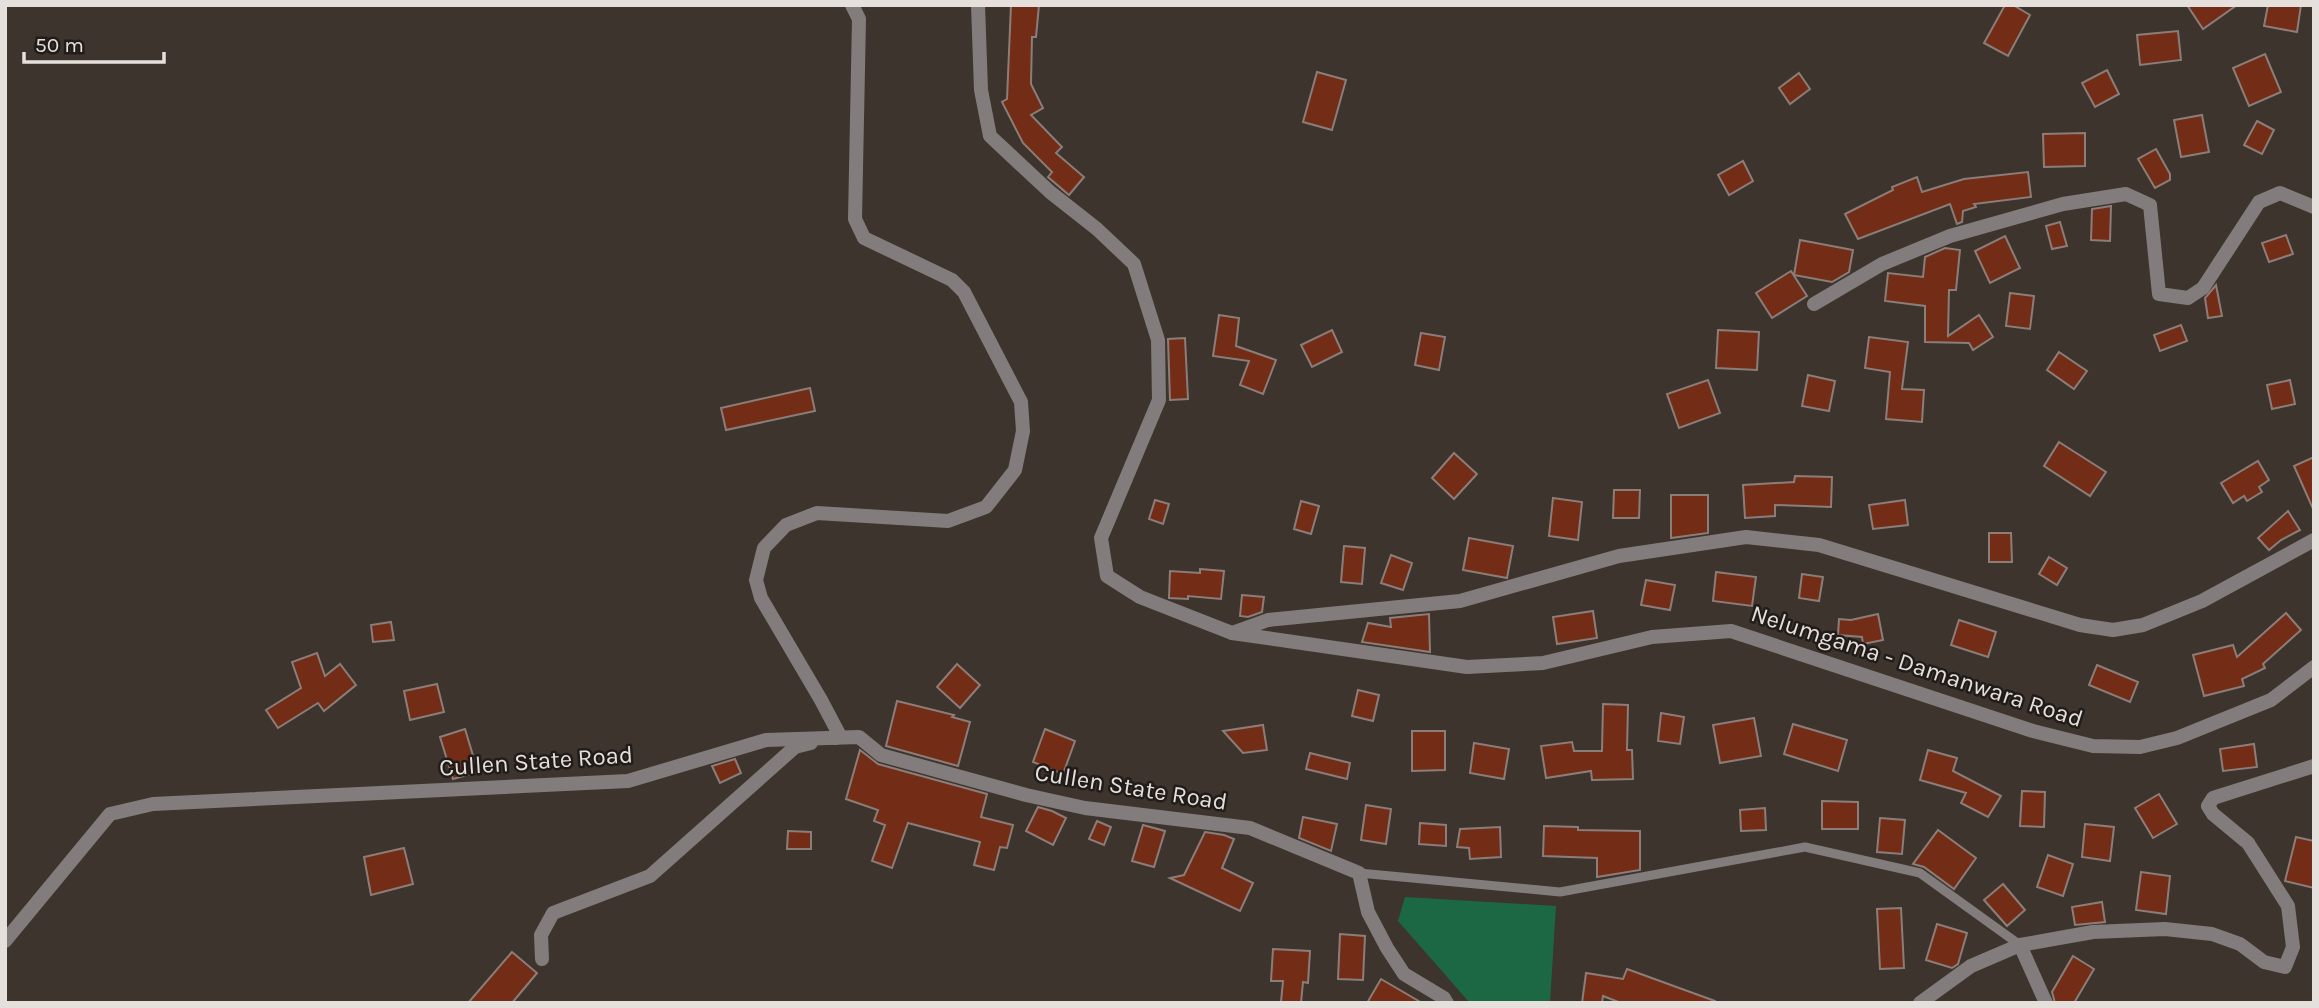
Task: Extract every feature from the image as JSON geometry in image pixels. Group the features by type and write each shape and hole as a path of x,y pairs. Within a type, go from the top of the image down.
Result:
{"street":[{"path":"542,959 541,935 553,913 650,876 794,747 840,736 761,598 756,580 764,548 786,525 817,513 948,521 986,507 1015,470 1023,431 1021,402 964,292 951,280 864,239 855,219 859,19 852,5"},
{"name":"Nelumgama - Damanwara Road","path":"978,5 981,90 990,136 1049,192 1097,229 1134,264 1158,340 1159,400 1101,538 1107,576 1140,597 1233,633 1467,667 1543,663 1653,637 1731,631 2033,731 2093,746 2140,747 2178,738 2271,700 2314,667"},
{"path":"1814,304 1881,264 1950,236 2063,204 2126,194 2150,205 2159,295 2188,298 2203,288 2259,202 2280,193 2314,207"},
{"path":"1233,633 1268,620 1460,601 1619,556 1746,537 1819,545 2080,625 2113,629 2143,625 2202,601 2314,540"},
{"name":"Cullen State Road","path":"5,941 110,814 153,804 628,781 766,740 840,736 859,737 881,755 1026,795 1085,808 1250,828 1359,873"},
{"path":"1920,1003 1970,966 2020,945 2093,932 2165,929 2213,934 2240,944 2264,962 2285,967 2293,947 2288,906 2248,843 2213,814 2208,806 2213,798 2314,766"},
{"path":"1359,873 1368,912 1404,974 1444,998 1447,1003"},
{"path":"2020,945 2046,1003"}],"lane":[{"path":"1359,873 1560,892 1805,847 1920,873 2020,945"}],"green space":[{"path":"1405,897 1556,906 1550,1003 1470,1003 1398,921"}],"building":[{"path":"1011,5 1039,5 1036,37 1032,37 1031,84 1043,108 1031,115 1062,147 1056,153 1084,177 1069,195 1048,177 1052,172 1023,143 1002,102 1007,99"},
{"path":"2005,5 2013,5 2030,15 2008,56 1984,43"},
{"path":"2187,5 2237,5 2203,29"},
{"path":"2268,5 2301,5 2297,32 2264,26"},
{"path":"2178,31 2181,60 2140,65 2137,35"},
{"path":"2265,54 2281,92 2249,106 2233,68"},
{"path":"2107,70 2119,94 2095,107 2082,83"},
{"path":"1317,72 1346,80 1332,130 1303,122"},
{"path":"1799,73 1810,89 1790,104 1779,88"},
{"path":"2202,115 2209,152 2181,157 2174,120"},
{"path":"2257,121 2274,130 2262,154 2244,145"},
{"path":"2085,133 2085,166 2044,167 2043,134"},
{"path":"2156,149 2170,174 2170,180 2155,188 2138,159"},
{"path":"1743,161 1753,181 1729,195 1718,175"},
{"path":"2028,172 2031,197 1974,204 1976,207 1963,211 1962,222 1957,224 1950,204 1858,239 1845,214 1893,190 1892,187 1917,177 1922,192 1964,179"},
{"path":"2111,206 2110,241 2091,240 2092,209"},
{"path":"2060,222 2067,246 2052,249 2046,226"},
{"path":"2286,235 2293,254 2269,262 2262,243"},
{"path":"2005,236 2020,268 1990,283 1975,251"},
{"path":"1800,240 1853,250 1849,272 1832,282 1794,275"},
{"path":"1945,248 1960,250 1956,290 1949,290 1948,336 1979,315 1993,337 1973,350 1969,343 1925,342 1925,306 1885,301 1888,273 1923,277 1925,257"},
{"path":"1791,271 1807,296 1772,318 1756,293"},
{"path":"2216,285 2222,316 2208,318 2205,298"},
{"path":"2010,293 2034,296 2030,329 2006,326"},
{"path":"1219,315 1239,318 1236,346 1276,360 1263,394 1240,385 1249,361 1213,356"},
{"path":"2181,325 2187,341 2160,351 2154,335"},
{"path":"1332,330 1342,352 1312,367 1301,345"},
{"path":"1718,330 1759,332 1757,370 1716,368"},
{"path":"1421,333 1445,337 1439,370 1415,365"},
{"path":"1869,337 1908,342 1902,389 1924,390 1922,422 1886,419 1890,372 1865,368"},
{"path":"1185,338 1188,399 1170,400 1168,339"},
{"path":"2059,352 2087,371 2074,389 2047,370"},
{"path":"1808,375 1835,381 1829,411 1802,406"},
{"path":"1708,380 1720,413 1679,428 1667,394"},
{"path":"2290,380 2295,404 2272,409 2267,385"},
{"path":"810,388 815,411 726,430 721,408"},
{"path":"2059,442 2106,472 2090,496 2044,466"},
{"path":"1454,453 1477,474 1454,499 1432,478"},
{"path":"2314,457 2314,511 2294,466"},
{"path":"2258,461 2269,480 2259,487 2262,492 2247,501 2244,496 2233,503 2221,483"},
{"path":"1795,476 1832,477 1831,507 1775,505 1775,516 1745,518 1743,485 1794,482"},
{"path":"1614,490 1640,490 1639,518 1613,518"},
{"path":"1671,495 1708,495 1708,533 1671,538"},
{"path":"1553,498 1582,502 1578,540 1549,536"},
{"path":"1155,500 1169,504 1163,524 1149,519"},
{"path":"1905,500 1908,525 1873,529 1869,505"},
{"path":"1301,501 1319,506 1311,534 1294,529"},
{"path":"2288,511 2300,530 2269,550 2258,538"},
{"path":"1989,533 2011,533 2012,562 1989,562"},
{"path":"1469,538 1513,546 1507,578 1463,570"},
{"path":"1344,546 1365,548 1362,584 1341,582"},
{"path":"1391,555 1412,563 1403,590 1381,583"},
{"path":"2049,557 2067,568 2057,585 2039,574"},
{"path":"1200,569 1224,571 1221,599 1188,596 1188,599 1169,598 1170,571 1200,573"},
{"path":"1716,572 1756,577 1752,606 1713,601"},
{"path":"1802,574 1823,577 1819,601 1799,598"},
{"path":"1646,580 1675,585 1670,610 1641,605"},
{"path":"1242,595 1264,597 1262,612 1248,617 1240,616"},
{"path":"1593,611 1597,638 1557,644 1553,617"},
{"path":"2286,613 2301,630 2263,664 2265,668 2242,679 2244,686 2204,696 2193,655 2233,645 2237,657"},
{"path":"1429,614 1430,652 1362,642 1368,623 1391,627 1390,618"},
{"path":"1878,614 1883,640 1863,644 1862,637 1838,635 1839,619 1851,620"},
{"path":"1959,620 1996,632 1988,657 1951,645"},
{"path":"391,622 394,640 373,642 371,625"},
{"path":"317,653 325,676 340,664 356,685 324,711 318,703 278,728 266,710 301,688 292,662"},
{"path":"957,664 980,685 960,708 937,687"},
{"path":"2097,665 2138,682 2130,702 2089,685"},
{"path":"437,684 444,712 410,720 404,691"},
{"path":"1358,690 1379,695 1373,721 1352,716"},
{"path":"897,701 954,715 952,717 970,722 958,766 886,746"},
{"path":"1603,704 1628,705 1627,750 1632,750 1633,779 1592,780 1591,771 1546,778 1541,746 1572,742 1574,751 1602,751"},
{"path":"1661,713 1684,717 1680,744 1658,741"},
{"path":"1754,718 1761,756 1720,763 1713,725"},
{"path":"1793,724 1847,740 1838,771 1784,754"},
{"path":"1263,725 1267,750 1243,753 1223,731"},
{"path":"465,729 478,772 453,779 440,737"},
{"path":"1045,729 1075,741 1063,774 1033,762"},
{"path":"1412,731 1445,731 1445,770 1412,771"},
{"path":"1474,743 1509,749 1504,779 1470,773"},
{"path":"2254,744 2257,767 2223,771 2220,749"},
{"path":"860,750 878,764 987,794 981,817 1013,825 1007,848 1000,847 994,870 974,865 980,842 908,823 892,868 872,861 885,825 874,821 878,810 846,799"},
{"path":"1928,750 1957,758 1953,771 2001,796 1988,817 1961,803 1966,793 1920,780"},
{"path":"1310,753 1350,763 1347,779 1306,769"},
{"path":"735,759 741,773 720,783 712,766"},
{"path":"2022,791 2045,792 2044,827 2020,826"},
{"path":"2159,794 2177,824 2153,838 2135,808"},
{"path":"1822,801 1858,802 1858,829 1822,829"},
{"path":"1366,805 1391,809 1386,844 1361,840"},
{"path":"1038,807 1066,818 1053,845 1026,831"},
{"path":"1765,808 1766,830 1741,831 1740,810"},
{"path":"1303,817 1337,824 1331,851 1299,838"},
{"path":"1880,818 1905,820 1902,854 1877,852"},
{"path":"1097,821 1111,827 1104,845 1089,839"},
{"path":"1420,823 1446,825 1446,846 1419,844"},
{"path":"2085,824 2114,827 2110,861 2082,857"},
{"path":"1143,825 1165,831 1154,867 1132,861"},
{"path":"1544,826 1578,827 1578,830 1640,831 1640,870 1597,877 1597,858 1543,856"},
{"path":"1500,827 1501,857 1470,859 1469,848 1457,847 1460,829"},
{"path":"1938,830 1976,858 1954,889 1924,867 1913,864"},
{"path":"788,831 811,832 811,849 787,849"},
{"path":"1205,832 1234,839 1222,868 1253,883 1240,911 1170,878 1184,875"},
{"path":"2296,837 2314,841 2314,888 2285,881"},
{"path":"404,848 413,884 371,895 364,857"},
{"path":"2048,855 2073,864 2063,896 2037,887"},
{"path":"2141,872 2170,876 2166,914 2136,910"},
{"path":"2003,884 2025,910 2007,926 1984,900"},
{"path":"2102,902 2105,922 2075,925 2072,907"},
{"path":"1901,908 1904,968 1880,969 1877,909"},
{"path":"1937,924 1967,933 1958,964 1952,968 1926,960"},
{"path":"1340,934 1365,936 1363,980 1338,979"},
{"path":"1273,949 1310,951 1308,983 1303,982 1301,1003 1281,1002 1283,981 1271,981"},
{"path":"512,952 537,973 512,1003 468,1003"},
{"path":"2073,956 2094,969 2074,1003 2055,1003 2052,992"},
{"path":"1627,969 1715,1003 1621,1003 1603,996 1602,1003 1582,1003 1586,973 1623,979"},
{"path":"1381,979 1422,1003 1367,1003"}]}
